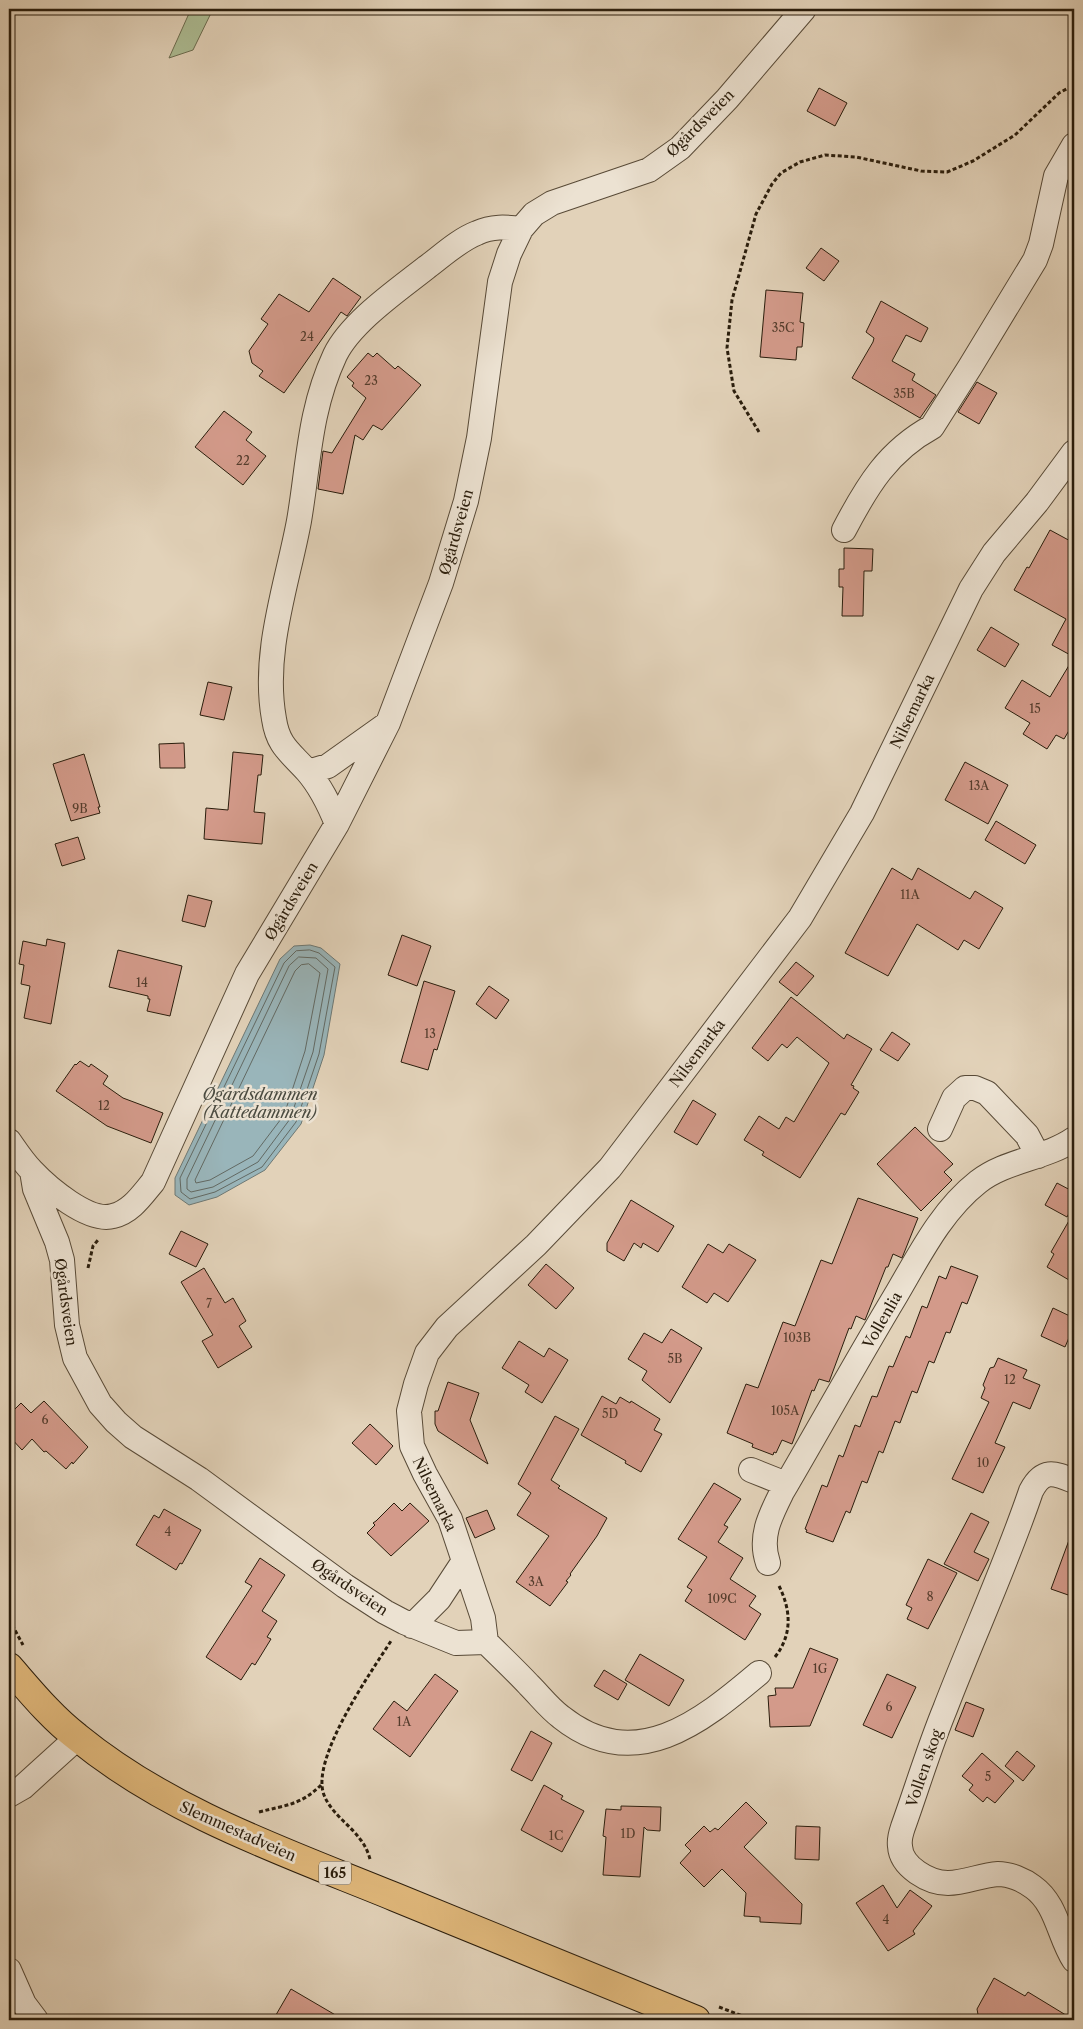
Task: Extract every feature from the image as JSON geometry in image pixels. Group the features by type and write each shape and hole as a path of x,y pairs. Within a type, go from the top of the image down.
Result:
{"main road":[{"name":"Slemmestadveien","path":"16,1656 48,1710 77,1738 122,1771 152,1789 227,1828 696,2020"}],"street":[{"name":"Øgårdsveien","path":"112,1217 135,1204 153,1182 247,974 337,824 388,723 441,583 466,501 479,438 500,282 508,254 521,229 534,214 552,203 649,170 680,148 727,99 804,9"},
{"path":"844,530 862,496 884,464 916,436 932,427 1024,280 1041,244 1056,176 1074,145"},
{"path":"337,824 327,799 308,772 278,739 273,718 271,687 273,648 299,519 315,411 336,354 350,334 381,303 451,248 477,233 500,227 521,229"},
{"name":"Nilsemarka","path":"486,1642 483,1618 450,1519 412,1446 409,1411 427,1353 447,1327 536,1245 610,1168 644,1126 702,1046 800,918 862,813 972,589 994,553 1037,502 1074,452"},
{"path":"308,772 328,766 388,723"},
{"path":"940,1129 954,1098 965,1088 975,1088 987,1093 1026,1134 1038,1156"},
{"name":"Vollenlia","path":"768,1563 763,1542 765,1531 786,1484 898,1291 951,1209 958,1200 990,1174 1038,1156 1074,1139"},
{"path":"9,1140 32,1171 66,1201 87,1214 112,1217"},
{"name":"Øgårdsveien","path":"32,1171 35,1189 57,1242 62,1260 67,1325 75,1358 108,1414 133,1437 199,1479 351,1590 408,1624"},
{"path":"751,1470 786,1484"},
{"name":"Vollen skog","path":"1074,1481 1055,1474 1047,1474 1031,1490 1004,1567 947,1702 903,1827 900,1847 905,1860 911,1867 934,1880 950,1883 1000,1874 1020,1880 1033,1887 1048,1903 1074,1960"},
{"path":"464,1561 439,1599 408,1624 456,1643 486,1642 547,1704 570,1724 598,1737 621,1743 647,1742 683,1730 709,1714 759,1673"},
{"path":"9,1795 23,1787 77,1738"},
{"path":"9,1970 24,2004 36,2020"}],"path":[{"path":"759,432 734,390 728,348 732,300 756,214 772,184 781,173 800,162 824,155 856,157 921,171 947,172 973,161 1015,135 1058,93 1074,85"},
{"path":"87,1273 93,1246 110,1227 112,1217"},
{"path":"759,1673 769,1664 785,1642 789,1622 788,1609"},
{"path":"9,1619 16,1656"},
{"path":"253,1814 308,1798 321,1785 326,1764 344,1716 356,1693 408,1624"},
{"path":"321,1785 328,1804 360,1838 371,1860"}],"green space":[{"path":"191,9 213,9 193,50 169,58"}],"water":[{"name":"Øgårdsdammen (Kattedammen)","path":"310,945 321,948 340,964 324,1055 301,1124 265,1170 217,1197 189,1205 175,1195 175,1178 280,959 294,946"}],"building":[{"path":"819,88 847,103 835,126 807,111"},
{"path":"821,248 839,261 824,281 806,268"},
{"path":"333,278 361,297 347,316 341,312 284,393 259,376 263,371 252,363 249,351 268,324 261,319 279,294 309,312"},
{"path":"766,290 803,293 800,322 804,323 802,347 797,347 796,360 760,357"},
{"path":"881,301 928,328 921,342 906,335 892,361 915,374 912,380 936,395 920,418 852,378 873,342 874,338 866,332"},
{"path":"368,353 373,357 377,353 395,369 398,366 421,385 382,430 373,425 363,440 355,435 343,494 318,489 323,451 332,453 366,398 352,386 354,383 347,377"},
{"path":"977,382 997,393 979,424 958,412"},
{"path":"224,411 252,432 246,440 266,456 243,485 195,447"},
{"path":"1050,530 1074,543 1074,657 1052,645 1066,619 1014,590 1027,567 1029,568"},
{"path":"844,548 873,549 872,571 864,571 863,616 842,616 843,587 839,587 839,569 844,569"},
{"path":"991,627 1019,644 1005,667 977,650"},
{"path":"1074,657 1074,722 1064,739 1056,735 1047,749 1023,734 1030,723 1005,708 1022,680 1050,697"},
{"path":"208,682 232,687 224,720 200,715"},
{"path":"184,743 185,768 160,768 159,744"},
{"path":"233,752 263,755 261,775 258,775 254,812 265,813 262,844 204,839 206,808 228,810"},
{"path":"84,754 100,807 98,807 100,813 71,821 53,764"},
{"path":"965,762 1008,785 988,824 945,800"},
{"path":"996,821 1036,845 1025,864 985,840"},
{"path":"78,837 85,859 62,866 55,844"},
{"path":"892,868 912,880 918,868 970,899 975,891 1003,908 979,949 964,940 958,950 917,924 888,976 845,953"},
{"path":"188,895 212,901 205,927 182,921"},
{"path":"402,935 431,946 417,986 388,975"},
{"path":"47,939 65,943 51,1024 24,1018 30,986 21,984 24,965 19,964 23,941 46,946"},
{"path":"118,950 182,966 170,1016 147,1011 150,999 148,999 148,996 109,987"},
{"path":"796,962 814,976 797,996 779,982"},
{"path":"424,981 455,991 437,1050 434,1049 428,1070 401,1062"},
{"path":"489,986 509,1000 496,1019 476,1004"},
{"path":"791,997 844,1039 847,1034 872,1049 851,1085 859,1092 845,1115 841,1113 800,1178 762,1155 764,1152 744,1140 759,1116 779,1129 786,1117 794,1122 829,1063 797,1037 787,1048 782,1044 768,1061 752,1048"},
{"path":"892,1032 910,1044 898,1061 880,1050"},
{"path":"80,1061 89,1067 91,1064 108,1076 103,1084 123,1098 163,1113 151,1143 107,1126 56,1091 75,1064"},
{"path":"693,1100 716,1114 697,1145 674,1132"},
{"path":"915,1127 953,1164 944,1172 952,1180 921,1211 877,1164"},
{"path":"1057,1183 1074,1192 1074,1204 1067,1217 1045,1205"},
{"path":"858,1198 918,1218 902,1258 893,1254 888,1267 886,1267 865,1320 856,1316 851,1329 849,1328 829,1382 819,1379 814,1391 812,1390 792,1444 782,1440 776,1453 774,1452 773,1455 752,1447 753,1444 727,1433 746,1384 758,1388 783,1322 795,1326 821,1260 832,1264"},
{"path":"631,1200 674,1226 658,1252 643,1243 641,1248 634,1243 624,1261 607,1251 607,1243"},
{"path":"1074,1212 1074,1283 1047,1267 1054,1254 1051,1252"},
{"path":"181,1231 208,1244 196,1267 169,1254"},
{"path":"708,1244 723,1253 729,1244 756,1260 728,1302 714,1293 707,1303 682,1287"},
{"path":"546,1264 574,1288 556,1309 528,1285"},
{"path":"951,1266 978,1276 967,1304 962,1302 950,1333 946,1332 934,1363 929,1361 917,1393 912,1391 900,1423 895,1421 883,1453 879,1451 867,1483 862,1481 850,1513 846,1511 833,1542 806,1532 807,1530 805,1529 822,1485 827,1487 839,1455 843,1457 855,1425 860,1427 872,1396 877,1397 889,1366 893,1367 906,1336 910,1338 922,1306 927,1308 939,1276 946,1279"},
{"path":"204,1268 225,1303 233,1298 246,1321 239,1326 252,1347 218,1368 202,1341 213,1335 181,1282"},
{"path":"1053,1308 1074,1318 1074,1326 1065,1347 1041,1336"},
{"path":"671,1329 702,1348 670,1403 642,1380 647,1371 628,1359 644,1333 662,1343"},
{"path":"519,1341 544,1357 549,1348 568,1360 542,1403 525,1392 529,1385 502,1368"},
{"path":"998,1358 1027,1370 1023,1378 1040,1385 1030,1409 1013,1402 995,1443 1005,1447 983,1493 952,1479 989,1402 981,1398 985,1388 983,1385 990,1368 994,1367"},
{"path":"448,1382 479,1393 470,1420 488,1464 438,1431 435,1424 435,1411 438,1411"},
{"path":"602,1396 616,1404 620,1397 630,1403 631,1401 660,1419 654,1430 662,1434 641,1472 581,1435"},
{"path":"44,1401 88,1447 66,1469 46,1451 44,1452 32,1439 22,1450 9,1436 9,1415 21,1403 31,1413"},
{"path":"555,1416 579,1429 551,1480 560,1486 558,1488 607,1518 597,1536 570,1574 566,1581 568,1582 550,1606 516,1582 549,1536 517,1515 531,1493 518,1484"},
{"path":"370,1424 393,1446 376,1465 352,1443"},
{"path":"714,1483 741,1499 724,1525 728,1527 718,1542 743,1558 730,1579 756,1596 749,1606 761,1614 745,1640 685,1601 692,1590 687,1587 707,1557 678,1539"},
{"path":"394,1503 402,1511 410,1503 429,1521 391,1556 367,1533 375,1525 373,1523"},
{"path":"164,1509 201,1530 182,1564 180,1563 176,1570 136,1545 154,1515 159,1518"},
{"path":"487,1510 495,1529 475,1538 466,1518"},
{"path":"971,1513 989,1522 974,1552 989,1559 978,1581 944,1564"},
{"path":"1072,1532 1074,1532 1074,1597 1051,1589"},
{"path":"260,1558 285,1575 262,1611 277,1621 267,1637 271,1639 255,1665 252,1663 241,1680 206,1657 252,1586 245,1582"},
{"path":"928,1559 957,1573 928,1629 907,1619 912,1608 906,1605"},
{"path":"810,1648 838,1659 810,1726 770,1727 768,1696 776,1695 775,1688 793,1688"},
{"path":"640,1654 684,1680 669,1706 625,1680"},
{"path":"604,1670 627,1684 618,1700 594,1686"},
{"path":"435,1674 458,1691 410,1757 373,1729 394,1701 407,1711"},
{"path":"887,1674 916,1687 892,1738 863,1725"},
{"path":"966,1702 984,1709 973,1737 955,1730"},
{"path":"531,1731 552,1743 532,1781 511,1770"},
{"path":"1017,1751 1035,1766 1023,1781 1005,1766"},
{"path":"982,1753 1014,1781 995,1803 987,1797 983,1802 969,1790 973,1785 962,1776"},
{"path":"544,1785 563,1796 561,1799 584,1811 562,1852 521,1830"},
{"path":"746,1802 767,1823 744,1847 802,1904 801,1924 760,1922 760,1917 744,1916 746,1893 722,1869 704,1887 680,1863 691,1851 685,1845 704,1826 710,1832 715,1828 718,1830"},
{"path":"621,1806 661,1807 660,1831 647,1830 644,1827 640,1877 603,1875 606,1837 603,1836 606,1809 621,1810"},
{"path":"796,1826 820,1827 819,1860 795,1859"},
{"path":"883,1885 897,1908 910,1890 932,1906 913,1931 915,1934 888,1951 856,1903"},
{"path":"994,1978 1025,1996 1028,1992 1074,2020 979,2020 977,2009"},
{"path":"291,1989 344,2020 273,2020"}]}
